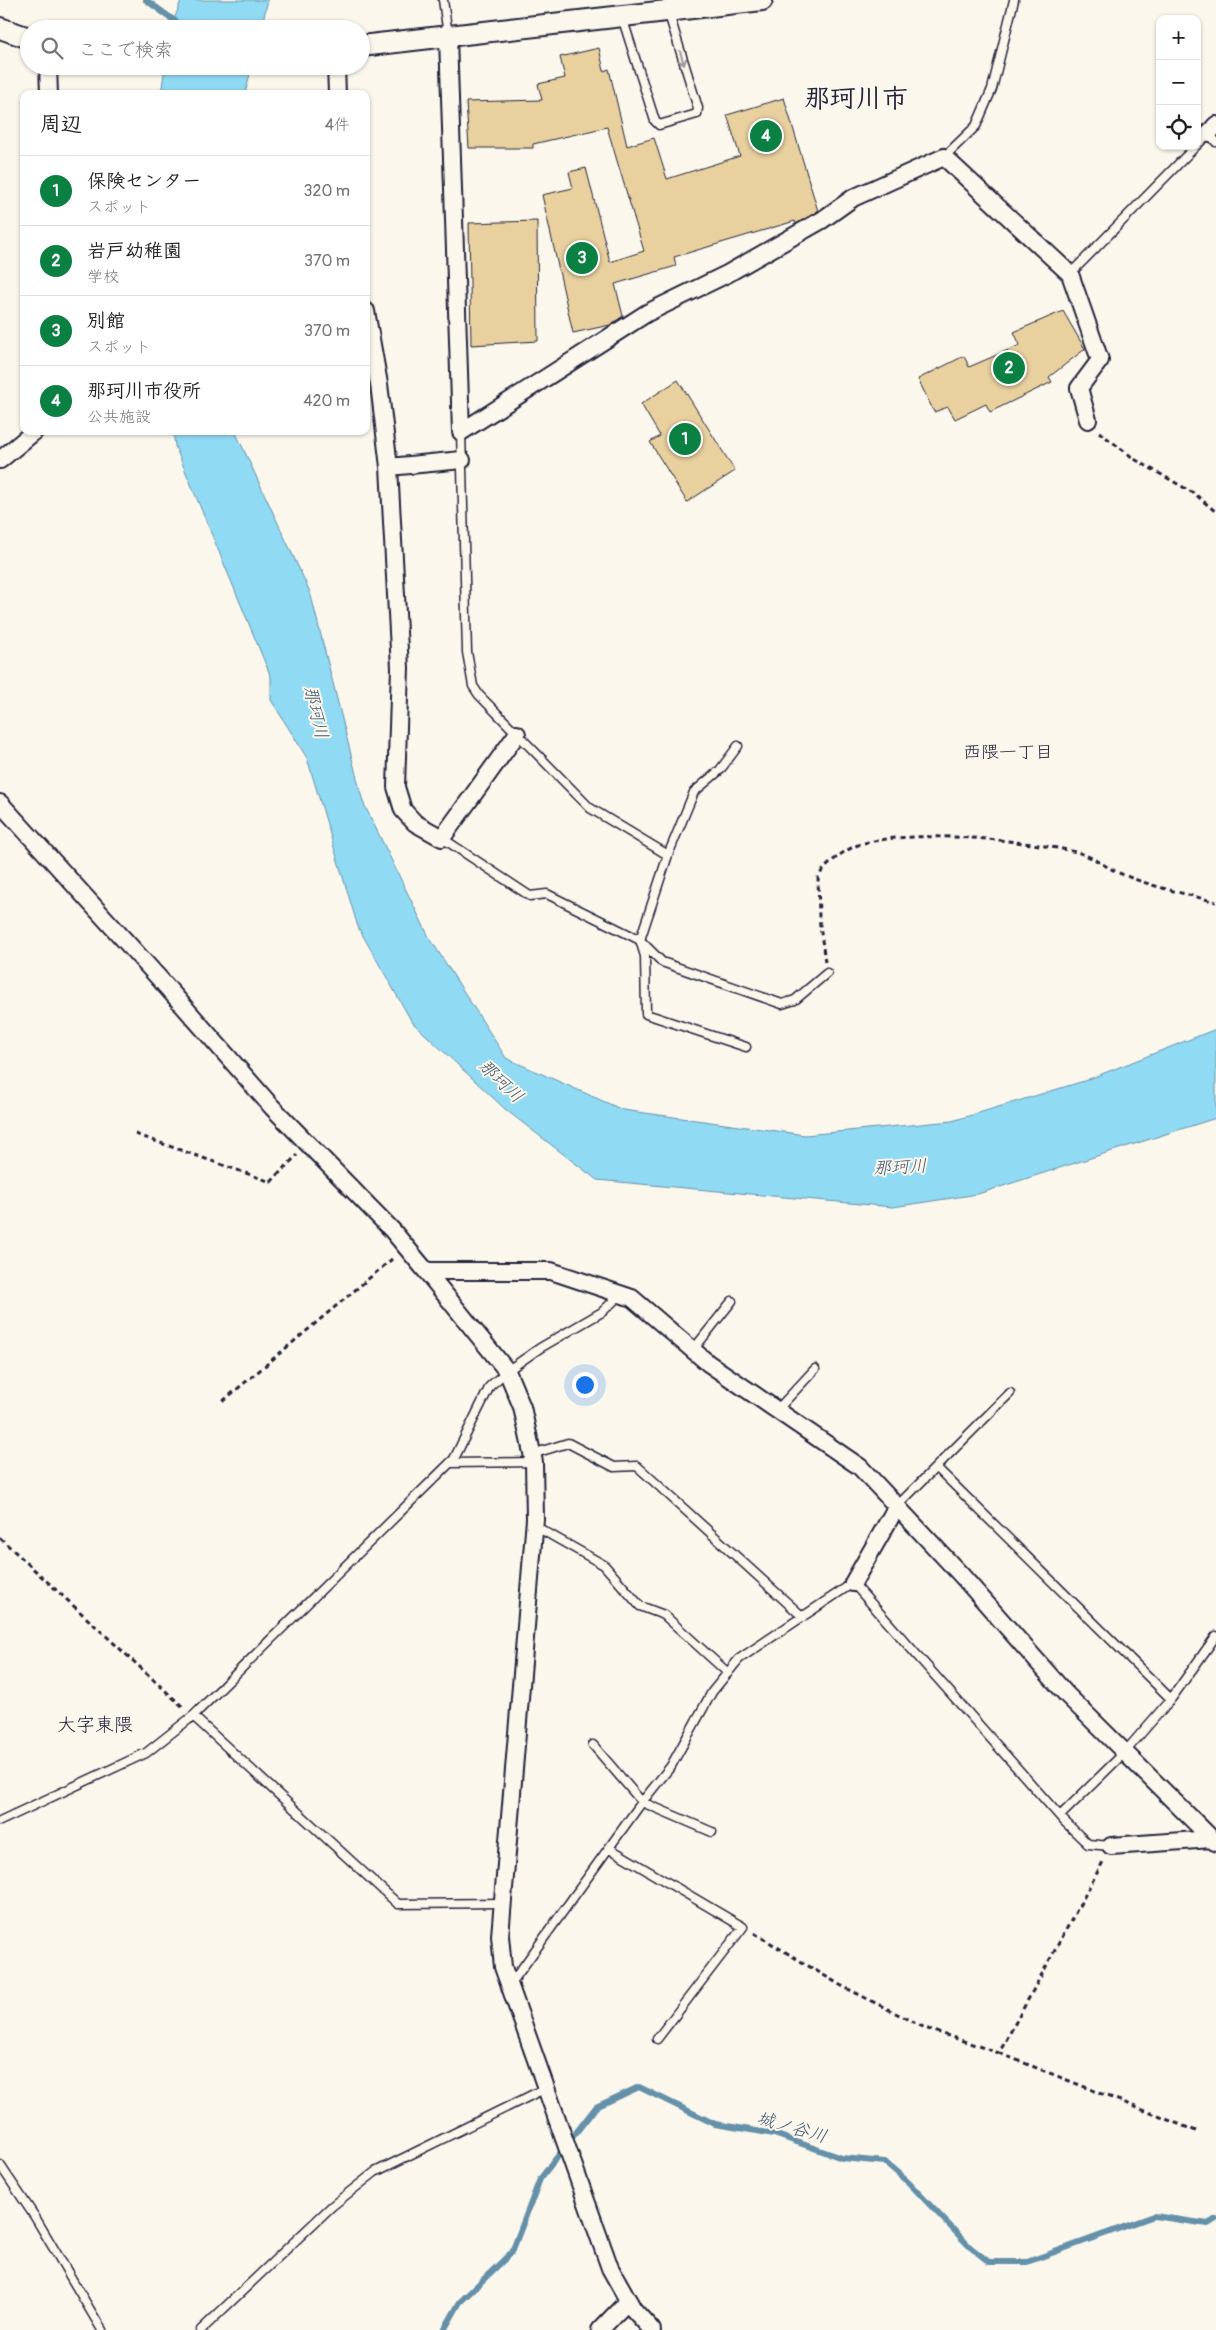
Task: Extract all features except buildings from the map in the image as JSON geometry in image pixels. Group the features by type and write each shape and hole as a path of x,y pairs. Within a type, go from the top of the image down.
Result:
{"street":[{"path":"370,45 448,38 762,0"},
{"path":"0,28 20,35"},
{"path":"448,38 461,432"},
{"path":"48,75 49,90"},
{"path":"336,75 337,90"},
{"path":"461,432 647,312 727,274 822,220 853,198 944,157 1070,274 1100,360 1079,388 1088,420"},
{"path":"370,333 379,384 389,467 400,668 396,787 404,810 415,823 442,838 517,734"},
{"path":"0,460 30,435"},
{"path":"389,467 462,460"},
{"path":"0,803 158,977 272,1107 392,1230 507,1371 522,1407 533,1458 535,1526 500,1936 503,1967 610,2268 628,2301 652,2330"},
{"path":"426,1271 551,1271 632,1298 708,1364 860,1467 963,1577 1066,1694 1214,1841"},
{"path":"853,1583 897,1506"},
{"path":"1111,1846 1214,1841"},
{"path":"600,2330 628,2301"}],"lane":[{"path":"443,0 448,38"},
{"path":"944,157 976,126 992,89 1014,0"},
{"path":"622,17 655,121 659,125 697,114 698,108 668,12"},
{"path":"1070,274 1207,138"},
{"path":"461,432 467,652 473,686 479,695 590,808 668,855"},
{"path":"738,746 720,770 694,792 668,855 640,940 645,956 646,1014 746,1047"},
{"path":"442,838 530,896 546,894 640,940 662,962 782,1004 795,1000 827,973"},
{"path":"0,1821 146,1753 193,1716 450,1463 490,1386 507,1371 602,1312 620,1295"},
{"path":"692,1350 732,1301"},
{"path":"777,1410 816,1369"},
{"path":"897,1506 1010,1394"},
{"path":"450,1463 533,1458 568,1443 614,1466 636,1466 803,1616"},
{"path":"936,1467 1171,1699"},
{"path":"535,1526 604,1565 640,1606 664,1615 728,1673"},
{"path":"509,1985 642,1802 671,1766 712,1692 739,1659 853,1583 1060,1816 1088,1844 1111,1846"},
{"path":"1060,1816 1124,1753 1171,1699 1216,1636"},
{"path":"193,1716 398,1904 503,1903"},
{"path":"593,1746 642,1802 712,1832"},
{"path":"609,1848 744,1927 657,2039"},
{"path":"201,2330 332,2206 375,2172 546,2088"},
{"path":"0,2164 35,2218 102,2330"}],"path":[{"path":"1088,420 1094,428 1136,460 1195,494 1216,512"},
{"path":"827,973 819,918 818,876 829,863 853,847 879,840 938,836 1000,840 1078,852 1125,875 1216,902"},
{"path":"135,1134 271,1182 308,1144"},
{"path":"223,1401 406,1247"},
{"path":"0,1538 193,1716"},
{"path":"1000,2053 1111,1846"},
{"path":"744,1927 840,1985 925,2028 1000,2053 1196,2131"}],"water":[{"path":"181,0 268,0 263,20 174,20"},
{"path":"164,75 250,75 246,90 162,90"},
{"name":"那珂川","path":"174,435 237,435 310,592 363,802 429,937 506,1058 623,1110 805,1135 952,1121 1084,1081 1216,1029 1216,1118 978,1194 893,1207 597,1180 506,1110 412,1022 358,927 307,758 271,700 271,677 175,446"}],"waterway":[{"path":"146,0 174,20"},
{"name":"城ノ谷川","path":"444,2330 460,2302 512,2252 540,2179 596,2107 639,2087 715,2124 774,2134 842,2158 885,2162 908,2182 970,2247 989,2262 1027,2262 1154,2216 1208,2224 1216,2219"}],"place":[{"name":"那珂川市役所","path":"766,136"},
{"name":"別館","path":"582,258"},
{"name":"岩戸幼稚園","path":"1009,368"},
{"name":"保険センター","path":"685,439"}],"district":[{"name":"那珂川市","path":"856,98"},
{"name":"西隈一丁目","path":"1008,752"},
{"name":"大字東隈","path":"95,1724"}]}
